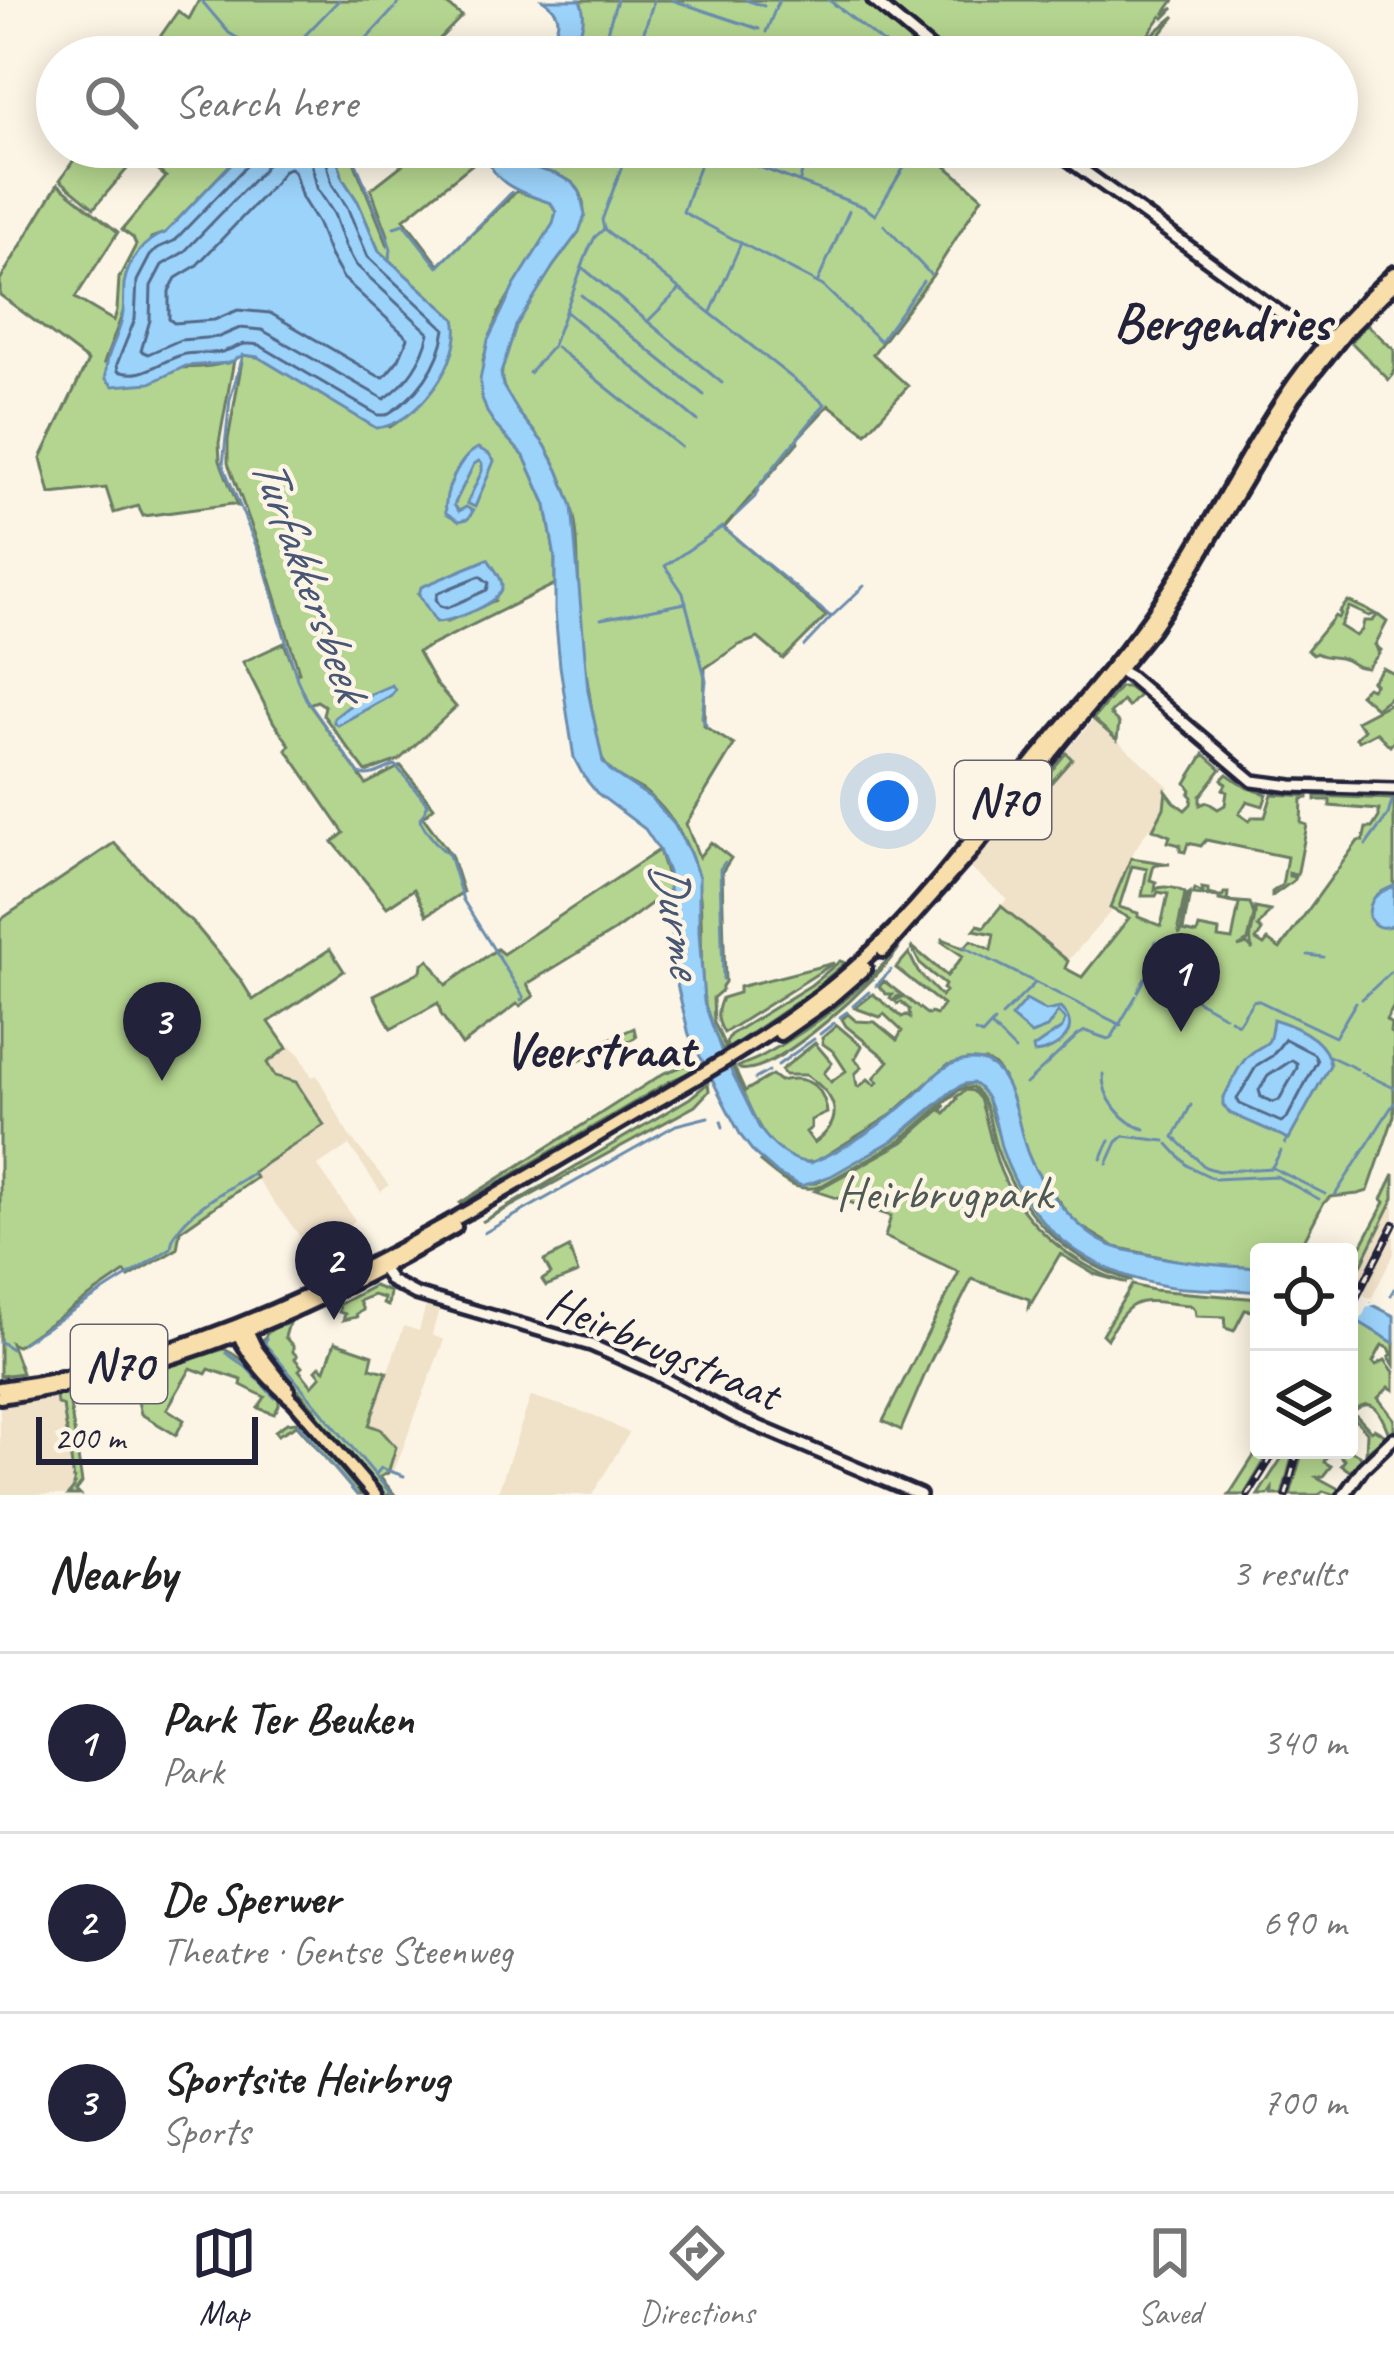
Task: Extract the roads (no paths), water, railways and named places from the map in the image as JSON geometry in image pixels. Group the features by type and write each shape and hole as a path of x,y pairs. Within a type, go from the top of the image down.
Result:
{"main road":[{"name":"N70","path":"241,1329 380,1266 466,1220 704,1076 823,994 882,941 1116,668 1163,600 1280,402 1394,273"},
{"name":"N70","path":"1327,346 1394,284"},
{"name":"N70","path":"0,1392 74,1384 327,1297 704,1076"},
{"path":"241,1329 294,1401 375,1495"}],"street":[{"path":"873,0 916,36"},
{"path":"1080,168 1327,346"},
{"path":"1116,668 1253,781 1394,789"},
{"name":"Heirbrugstraat","path":"380,1266 391,1281 416,1294 591,1345 736,1417 920,1495"},
{"path":"1344,1495 1369,1461 1394,1438"}],"water":[{"path":"543,0 580,0 583,24 577,36 551,36 558,22"},
{"path":"227,168 340,168 379,251 455,319 453,352 445,370 407,416 376,428 258,357 243,355 229,363 186,366 150,383 113,386 106,371 122,318 126,275 144,246 165,233"},
{"name":"Durme","path":"492,168 534,168 556,174 580,192 585,215 579,232 516,326 501,373 503,386 545,445 572,506 588,691 603,762 651,798 689,851 699,877 704,1002 721,1050 759,1127 781,1151 810,1163 876,1126 947,1067 979,1060 1002,1077 1032,1164 1082,1228 1127,1250 1250,1267 1250,1292 1178,1288 1137,1279 1111,1270 1064,1242 1027,1202 1002,1150 989,1104 973,1083 952,1091 895,1139 831,1176 802,1186 778,1174 741,1136 689,1035 675,976 668,872 659,850 645,829 597,793 574,758 560,666 555,558 546,505 524,456 497,427 482,398 480,380 488,340 556,212 551,203 499,178"},
{"path":"478,448 494,461 475,507 467,503 482,464 474,464 454,505 459,511 466,507 473,511 468,519 459,521 446,513 447,495 459,467"},
{"path":"488,559 500,579 500,592 475,610 436,622 419,595 421,587"},
{"path":"392,685 395,690 390,696 334,723 357,700"},
{"path":"1394,886 1394,924 1376,926 1369,917 1372,900"},
{"path":"1026,1000 1046,1011 1060,1008 1069,1024 1065,1038 1034,1053 1033,1048 1062,1028 1065,1020 1058,1012 1047,1028 1031,1034 1011,1017"},
{"path":"1273,1019 1317,1041 1330,1065 1289,1139 1230,1113 1223,1105 1240,1066 1269,1041"},
{"path":"1358,1298 1394,1316 1394,1343 1358,1321"}],"waterway":[{"name":"Turfakkersbeek","path":"201,0 234,36"},
{"path":"304,36 339,0"},
{"path":"369,36 402,0"},
{"path":"606,36 617,0"},
{"path":"643,36 654,0"},
{"path":"672,0 759,29"},
{"path":"746,0 764,6"},
{"path":"766,32 779,0"},
{"path":"829,0 874,36"},
{"name":"Turfakkersbeek","path":"358,168 386,234 390,257"},
{"path":"621,168 602,220 604,229 825,404 761,483 755,497 735,516"},
{"path":"698,168 683,212 741,243 711,312"},
{"path":"762,168 875,215 904,168"},
{"path":"800,180 803,168"},
{"path":"394,227 404,224 438,267 512,192"},
{"path":"818,281 849,211"},
{"path":"884,225 930,274"},
{"path":"529,373 552,347 588,251 604,229"},
{"path":"741,243 823,286 880,341 923,281"},
{"path":"583,268 722,383"},
{"path":"649,320 680,289"},
{"path":"581,295 704,395"},
{"path":"565,311 698,421"},
{"path":"556,347 681,447"},
{"name":"Turfakkersbeek","path":"243,356 230,399 223,465 264,565 297,679 359,774 395,765 428,804 420,820 449,855 463,900 521,1000"},
{"path":"706,725 702,717 706,681 683,593 665,566 722,527 831,617 804,646"},
{"path":"831,617 864,586"},
{"path":"601,619 686,603"},
{"path":"1366,845 1388,815 1392,801"},
{"name":"Durme","path":"723,979 720,869 725,862"},
{"path":"1149,976 1156,941"},
{"path":"964,947 1121,1025"},
{"path":"1308,955 1323,957"},
{"path":"1362,999 1394,969"},
{"path":"876,986 891,970"},
{"path":"1138,992 1145,978 1156,977"},
{"path":"1161,980 1225,1016"},
{"path":"1002,1016 1035,983"},
{"path":"853,1006 869,992"},
{"path":"1026,1084 1085,1031 1112,1037 1136,996"},
{"path":"1230,1019 1238,1024 1257,1000 1335,1037 1356,1002"},
{"path":"840,1017 847,1012"},
{"path":"975,1032 982,1035 994,1022"},
{"path":"820,1034 834,1023"},
{"path":"991,1026 1015,1050"},
{"path":"778,1065 814,1039"},
{"path":"1329,1056 1357,1069"},
{"path":"755,1079 769,1071"},
{"path":"1361,1072 1394,1088"},
{"path":"1103,1074 1115,1108 1145,1129"},
{"path":"1335,1195 1394,1103"},
{"path":"1191,1105 1174,1137 1205,1167 1218,1171 1273,1168 1325,1194"},
{"path":"484,1233 676,1125 708,1117"},
{"path":"721,1121 723,1127"},
{"path":"1107,1164 1124,1136 1165,1141"},
{"path":"1285,1144 1288,1138"},
{"path":"1101,1159 1110,1140"},
{"path":"1168,1144 1188,1166 1215,1179 1276,1176 1319,1199"},
{"path":"1272,1167 1281,1151"},
{"path":"22,1343 171,1248 191,1215 253,1173"},
{"path":"1391,1295 1394,1289"},
{"path":"266,1338 265,1344 392,1495"},
{"path":"0,1341 11,1349"},
{"path":"226,1353 275,1398"},
{"path":"298,1424 357,1495"},
{"path":"376,1474 381,1468 404,1476"}],"railway":[{"path":"1358,1294 1394,1224"},
{"path":"1248,1495 1270,1459"},
{"path":"1286,1495 1296,1459"}],"place":[{"name":"Park Ter Beuken","path":"1181,1032"},
{"name":"Sportsite Heirbrug","path":"162,1081"},
{"name":"De Sperwer","path":"334,1320"}],"district":[{"name":"Bergendries","path":"1222,321"},
{"name":"Veerstraat","path":"599,1049"}],"park label":[{"name":"Heirbrugpark","path":"944,1192"}]}
